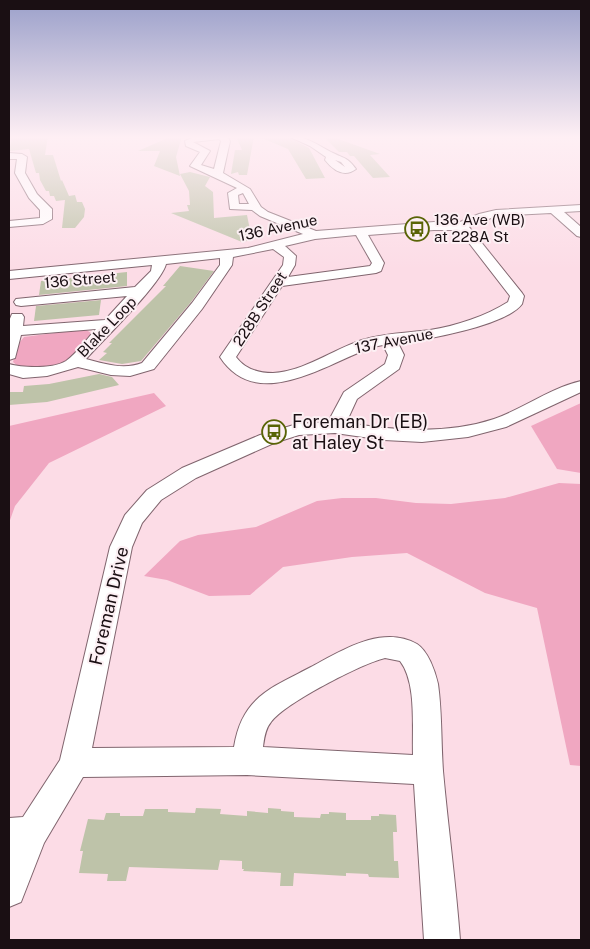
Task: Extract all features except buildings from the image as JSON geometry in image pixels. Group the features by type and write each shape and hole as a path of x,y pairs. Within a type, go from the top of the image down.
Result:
{"street":[{"path":"9,224 43,221 46,218 46,209 33,196 24,180"},
{"path":"229,180 244,189 256,207 264,214 315,234"},
{"path":"244,189 233,193 232,205 239,208 256,207"},
{"name":"136 Avenue","path":"9,275 248,252 315,234 462,226 489,214 581,208"},
{"path":"553,209 581,233"},
{"name":"137 Avenue","path":"244,374 262,378 298,373 349,350 388,340 448,331 505,311 515,304 517,296 462,226"},
{"path":"278,282 376,268 378,263 360,231"},
{"name":"228B Street","path":"244,374 233,366 228,357 289,265 290,256 275,245"},
{"path":"74,361 123,371 141,370 148,366 197,306 226,265 227,254"},
{"name":"Blake Loop","path":"9,369 23,373 47,371 72,364 158,272 160,261"},
{"path":"9,355 29,272"},
{"name":"136 Street","path":"21,302 141,291"},
{"path":"15,331 108,324"},
{"path":"335,427 350,396 393,366 396,355 388,340"},
{"name":"Foreman Drive","path":"9,890 20,834 68,777 74,763 114,572 121,547 133,520 154,495 189,473 267,439 297,430 335,427 384,434 422,436 468,431 500,423 581,386"},
{"path":"247,761 252,725 257,714 274,700 374,648 387,646 398,648 416,660 422,670 424,683 428,770 442,940"},
{"path":"74,763 247,761 428,770"}],"shaded area":[{"path":"85,329 91,333 90,336 72,359 59,365 27,369 20,368 13,362 19,343 24,337"},
{"path":"154,393 166,406 49,463 15,506 9,523 9,426"},
{"path":"581,403 581,473 557,469 531,426"},
{"path":"559,483 581,484 581,766 570,765 537,608 485,593 407,553 352,557 283,567 250,595 209,596 167,580 144,576 180,541 198,535 256,527 317,501 342,498 376,498 416,503 451,504 505,498"}],"place":[{"name":"136 Ave (WB) at 228A St","path":"417,229"},
{"name":"Foreman Dr (EB) at Haley St","path":"274,432"}]}
